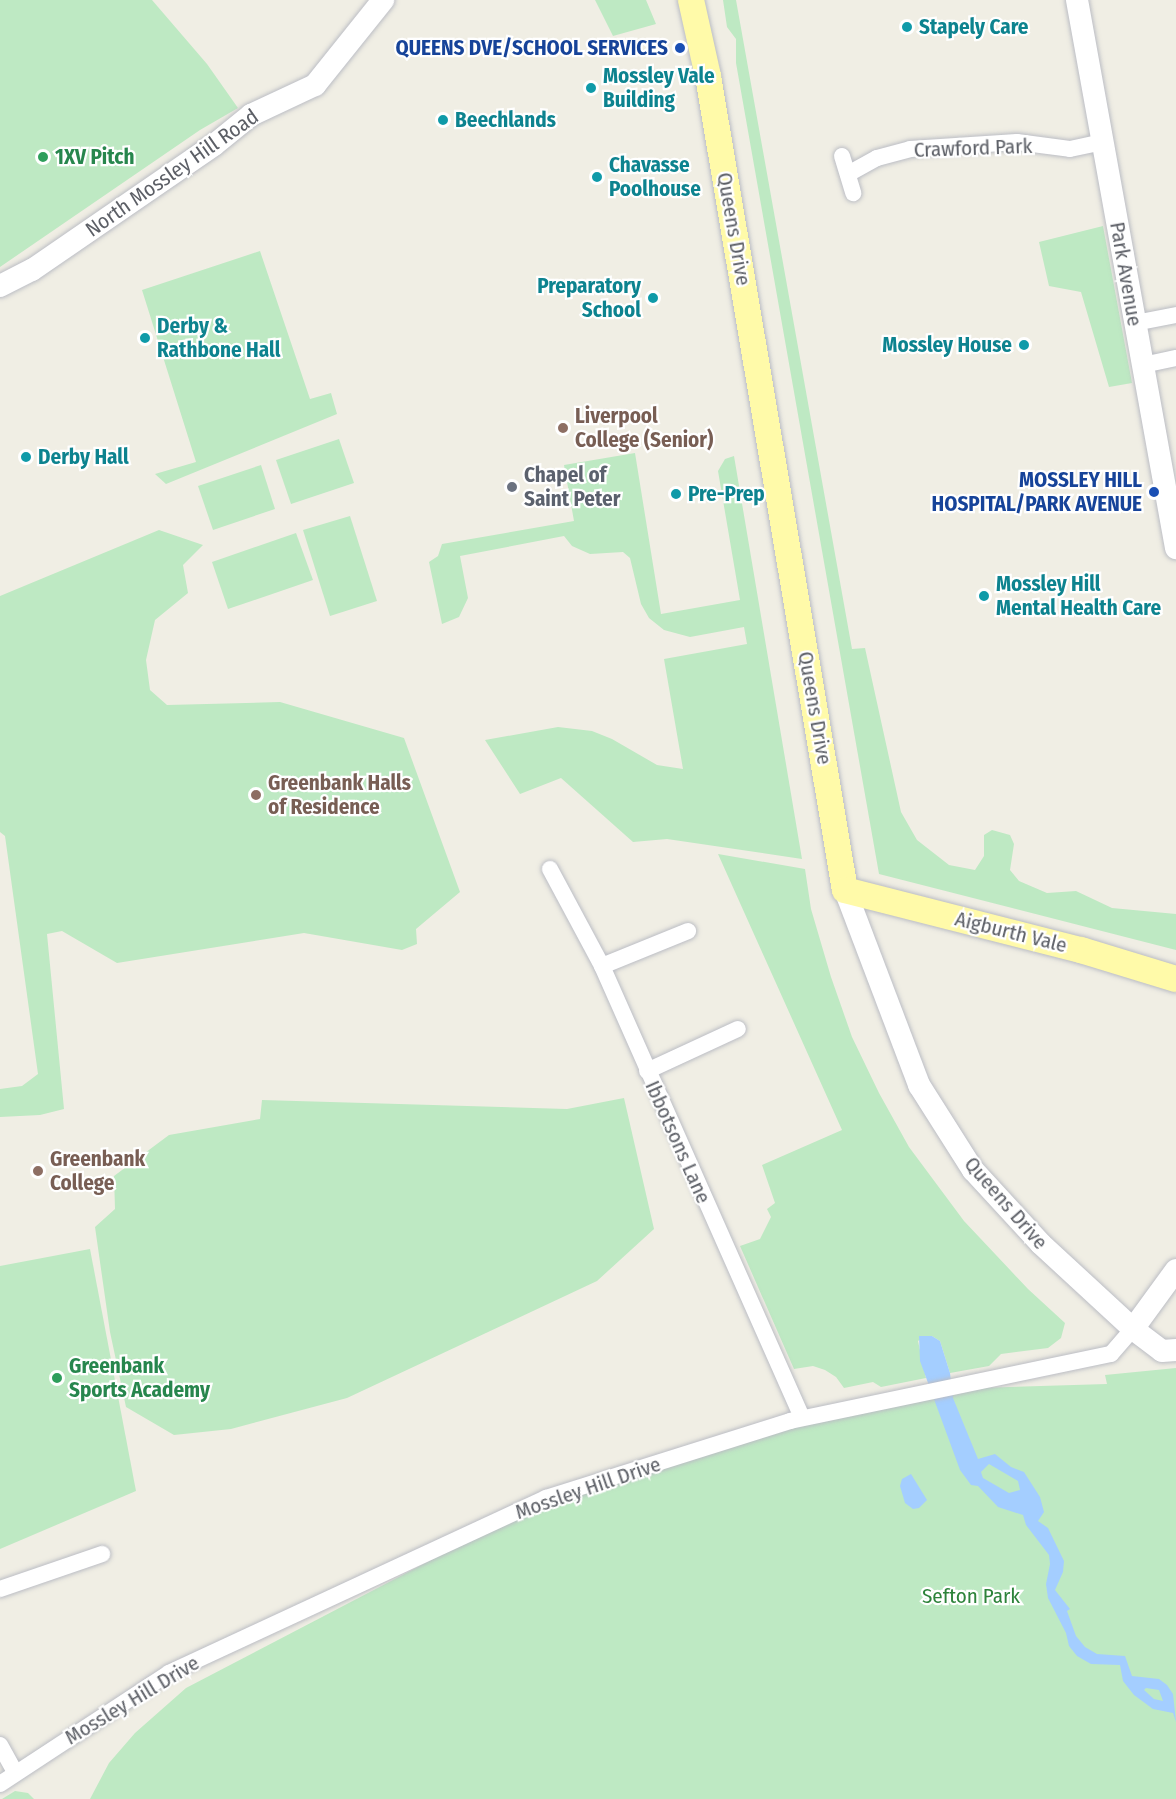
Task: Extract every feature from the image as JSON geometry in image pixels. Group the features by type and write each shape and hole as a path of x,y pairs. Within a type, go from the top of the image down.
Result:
{"main road":[{"name":"Queens Drive","path":"691,0 710,88 845,890"},
{"name":"Aigburth Vale","path":"845,890 1081,950 1176,979"}],"street":[{"name":"North Mossley Hill Road","path":"0,286 32,270 214,145 251,115 315,85 383,0"},
{"name":"Park Avenue","path":"1077,0 1176,548"},
{"name":"Crawford Park","path":"848,174 877,158 910,149 1017,142 1070,149 1103,142"},
{"path":"842,156 853,193"},
{"path":"1135,323 1176,315"},
{"path":"1143,365 1176,358"},
{"name":"Ibbotsons Lane","path":"550,869 602,966 802,1418"},
{"name":"Queens Drive","path":"845,890 919,1085 973,1170 1041,1244 1133,1329"},
{"path":"602,966 688,931"},
{"path":"647,1071 738,1029"},
{"path":"1176,1270 1133,1329 1162,1351 1176,1350"},
{"name":"Mossley Hill Drive","path":"0,1784 169,1673 535,1503 802,1418 1111,1354 1133,1329"},
{"path":"0,1589 102,1554"},
{"path":"0,1744 15,1773"}],"green space":[{"path":"0,0 152,0 207,64 238,108 200,130 0,267"},
{"path":"595,0 646,0 656,24 613,36"},
{"path":"723,0 736,0 852,649 865,648 901,812 917,840 949,865 975,870 984,856 984,835 992,830 1010,835 1014,844 1010,870 1019,881 1047,893 1076,891 1112,908 1176,914 1176,950 879,874 736,63 736,39 727,27"},
{"path":"1103,226 1132,383 1109,387 1081,292 1049,286 1039,242"},
{"path":"260,251 310,399 331,393 337,414 166,484 155,474 196,462 142,290"},
{"path":"339,439 354,483 291,504 276,460"},
{"path":"635,453 661,614 740,600 718,471 725,459 734,456 802,859 667,839 633,842 561,778 520,794 485,740 558,727 592,731 612,739 657,765 683,769 664,659 747,644 744,627 690,637 664,630 649,618 641,604 630,558 623,552 590,554 572,546 564,536 460,556 468,598 459,617 442,624 429,562 438,556 442,544 574,521 564,465"},
{"path":"261,465 275,509 213,530 198,486"},
{"path":"350,516 377,601 330,616 303,530"},
{"path":"159,530 203,545 183,565 188,593 155,620 146,660 150,690 167,705 280,702 404,738 460,892 416,929 417,944 402,950 304,933 117,963 62,931 47,934 64,1109 40,1115 0,1117 0,1089 22,1086 38,1074 5,836 0,832 0,596"},
{"path":"296,533 313,580 228,609 212,562"},
{"path":"718,854 805,869 811,909 831,977 852,1037 879,1093 909,1147 964,1221 1028,1289 1065,1323 1061,1338 1048,1348 1001,1354 989,1366 950,1373 940,1341 932,1336 924,1337 918,1341 926,1378 881,1387 873,1382 844,1388 836,1377 825,1370 813,1366 794,1369 740,1246 760,1239 771,1217 767,1209 775,1203 762,1165 842,1130"},
{"path":"624,1098 654,1229 597,1281 347,1398 231,1429 174,1435 126,1407 110,1332 95,1227 115,1209 114,1176 169,1135 260,1119 262,1100 567,1109"},
{"name":"Greenbank Sports Academy","path":"90,1249 136,1491 0,1549 0,1266"},
{"name":"Sefton Park","path":"1176,1368 1176,1799 90,1799 109,1763 135,1733 186,1688 527,1510 772,1432 975,1388 1107,1384 1105,1375"},
{"path":"15,1791 28,1793 34,1799 2,1799"}],"water":[{"path":"919,1336 932,1336 940,1341 950,1373 953,1398 978,1459 995,1454 1011,1467 1024,1472 1040,1497 1044,1512 1038,1521 1048,1528 1064,1561 1063,1572 1055,1590 1070,1609 1067,1611 1076,1636 1085,1647 1097,1654 1125,1656 1132,1676 1159,1679 1167,1685 1173,1694 1176,1722 1173,1713 1153,1709 1134,1695 1123,1681 1120,1665 1091,1664 1077,1656 1069,1646 1066,1633 1048,1598 1046,1584 1050,1564 1049,1555 1026,1525 1023,1515 998,1507 978,1486 971,1485 960,1470 920,1361","holes":["989,1464 1018,1481 1020,1490 1009,1493 983,1478 981,1472","1146,1688 1159,1690 1163,1701 1154,1699 1144,1690"]},
{"path":"911,1474 927,1500 919,1508 913,1509 905,1503 900,1486 902,1479"}],"place":[{"name":"Stapely Care","path":"907,27"},
{"name":"QUEENS DVE/SCHOOL SERVICES","path":"680,48"},
{"name":"Mossley Vale Building","path":"591,88"},
{"name":"Beechlands","path":"443,120"},
{"name":"1XV Pitch","path":"43,157"},
{"name":"Chavasse Poolhouse","path":"597,177"},
{"name":"Preparatory School","path":"653,298"},
{"name":"Derby & Rathbone Hall","path":"145,338"},
{"name":"Mossley House","path":"1024,345"},
{"name":"Liverpool College (Senior)","path":"563,428"},
{"name":"Derby Hall","path":"26,457"},
{"name":"Chapel of Saint Peter","path":"512,487"},
{"name":"MOSSLEY HILL HOSPITAL/PARK AVENUE","path":"1154,492"},
{"name":"Pre-Prep","path":"676,494"},
{"name":"Mossley Hill Mental Health Care","path":"984,596"},
{"name":"Greenbank Halls of Residence","path":"256,795"},
{"name":"Greenbank College","path":"38,1171"},
{"name":"Greenbank Sports Academy","path":"57,1378"}]}
